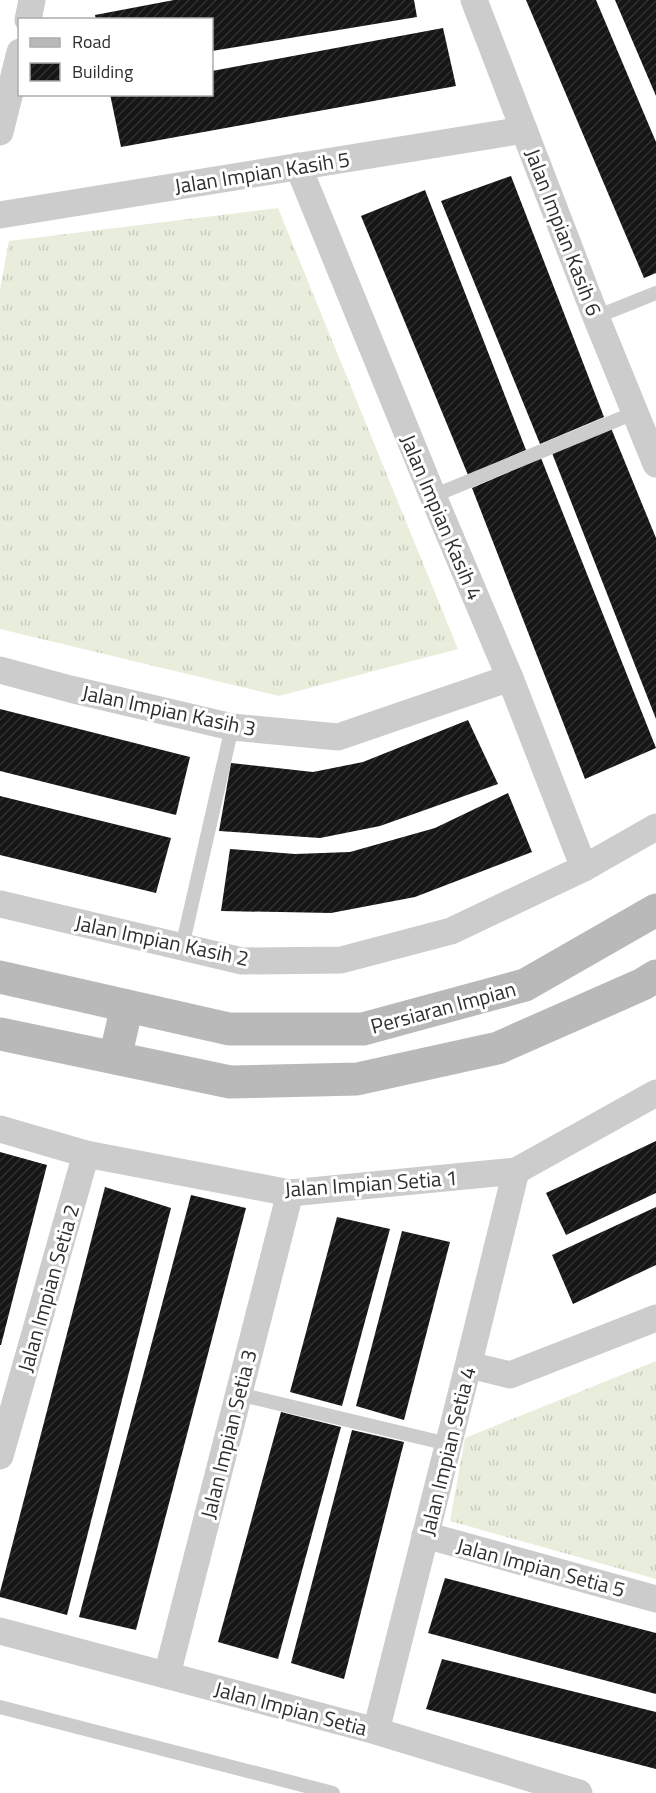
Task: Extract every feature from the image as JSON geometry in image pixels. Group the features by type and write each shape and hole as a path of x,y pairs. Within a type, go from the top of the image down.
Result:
{"street":[{"path":"28,18 32,0"},
{"name":"Jalan Impian Kasih 6","path":"474,0 596,317 656,464"},
{"path":"0,132 18,60"},
{"name":"Jalan Impian Kasih 5","path":"0,215 524,130"},
{"name":"Jalan Impian Kasih 4","path":"298,166 510,678 584,868"},
{"name":"Jalan Impian Kasih 3","path":"0,670 232,727 338,737 510,678"},
{"name":"Jalan Impian Kasih 2","path":"0,904 242,961 341,960 451,930 584,868 656,826"},
{"name":"Persiaran Impian","path":"0,978 230,1029 363,1029 525,985 656,910"},
{"path":"0,1034 230,1082 357,1079 498,1048 643,984 656,976"},
{"path":"115,1058 127,1006"},
{"name":"Jalan Impian Setia 1","path":"0,1129 86,1154 290,1193 516,1171 656,1093"},
{"name":"Jalan Impian Setia 2","path":"0,1456 86,1154"},
{"name":"Jalan Impian Setia 4","path":"376,1731 516,1171"},
{"name":"Jalan Impian Setia 3","path":"166,1675 290,1193"},
{"path":"469,1365 510,1375 656,1318"},
{"name":"Jalan Impian Setia 5","path":"425,1535 656,1599"},
{"name":"Jalan Impian Setia","path":"0,1632 376,1731 579,1793"}],"lane":[{"path":"596,317 656,293"},
{"path":"433,496 634,413"},
{"path":"182,947 232,727"},
{"path":"238,1394 448,1444"},
{"path":"0,1707 333,1793"}],"green space":[{"path":"278,208 458,649 279,696 0,629 0,289 9,241"},
{"path":"656,1361 656,1579 450,1521 465,1438"}],"building":[{"path":"174,0 414,0 417,17 213,51 213,18 96,18 95,15"},
{"path":"526,0 596,0 656,142 656,273 644,278"},
{"path":"615,0 656,0 656,96"},
{"path":"443,28 456,86 121,147 110,96 213,96 213,71"},
{"path":"511,176 604,417 540,444 441,201"},
{"path":"425,190 526,450 468,475 361,216"},
{"path":"611,428 656,538 656,719 552,453"},
{"path":"541,458 656,748 585,779 472,488"},
{"path":"0,709 190,757 176,815 0,771"},
{"path":"468,720 498,784 380,826 320,838 219,831 231,763 313,772 363,762"},
{"path":"508,793 532,852 415,897 331,913 221,911 230,849 295,854 350,852 435,828"},
{"path":"0,796 171,838 156,893 0,855"},
{"path":"656,1141 656,1193 566,1235 546,1193"},
{"path":"0,1152 47,1165 1,1345 0,1345"},
{"path":"105,1187 171,1208 67,1615 0,1597 0,1592"},
{"path":"191,1195 246,1208 136,1630 79,1617"},
{"path":"656,1207 656,1265 573,1304 552,1255"},
{"path":"337,1217 390,1229 342,1406 290,1392"},
{"path":"402,1231 450,1242 404,1420 356,1406"},
{"path":"281,1412 341,1427 278,1659 218,1642"},
{"path":"352,1430 404,1442 344,1679 291,1663"},
{"path":"445,1578 656,1633 656,1694 428,1633"},
{"path":"442,1659 656,1712 656,1769 426,1709"}]}
